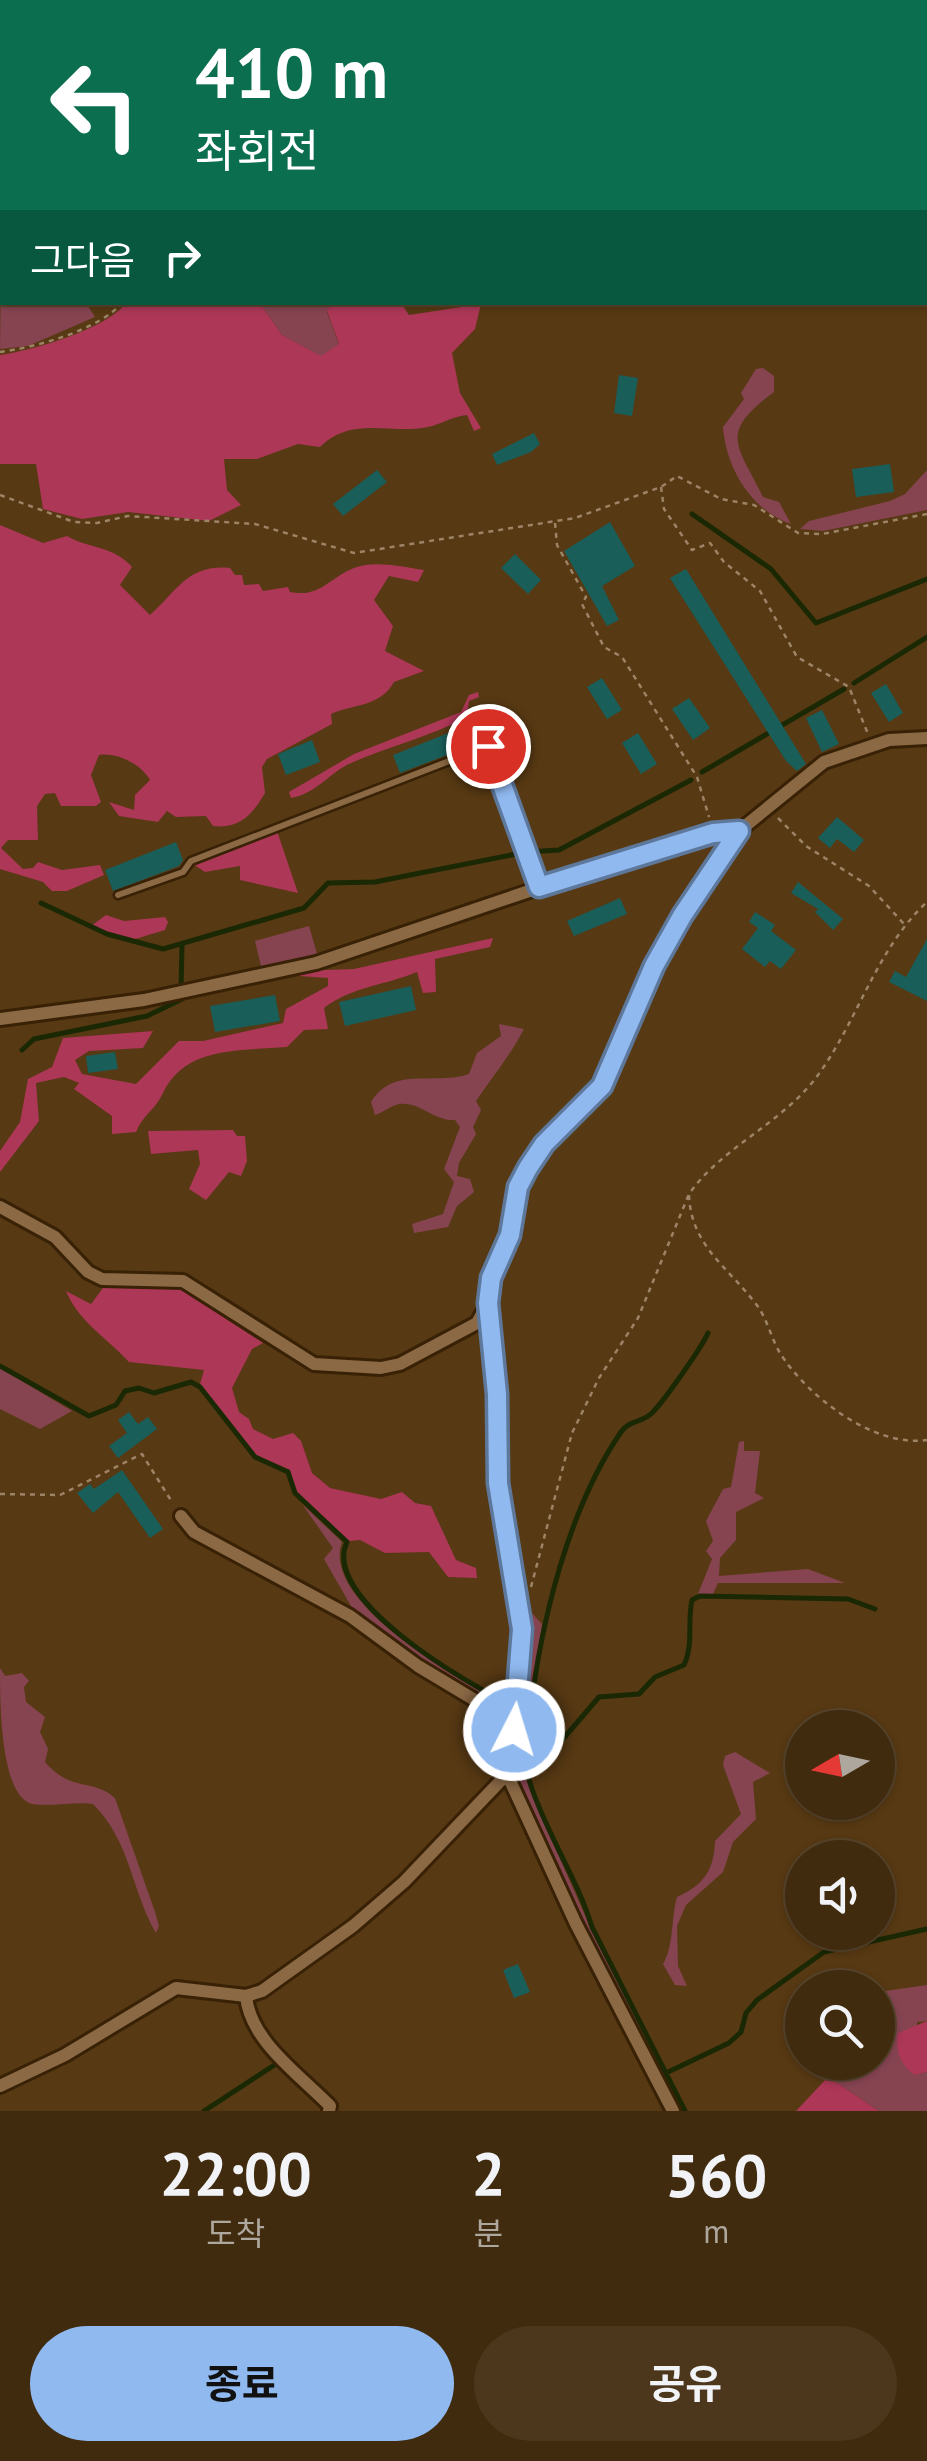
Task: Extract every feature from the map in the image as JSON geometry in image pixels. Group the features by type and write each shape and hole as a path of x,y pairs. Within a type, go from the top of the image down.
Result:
{"street":[{"path":"673,2111 584,1940 507,1774 514,1730 520,1614 498,1483 497,1394 488,1303 491,1278 510,1235 518,1187 528,1168 554,1133 602,1086 654,966 739,831 824,762 872,744 927,738"},
{"path":"0,1019 239,982 316,963 539,887 713,833 739,831"},
{"path":"0,1207 55,1236 88,1272 102,1279 120,1283 183,1281 314,1364 381,1368 400,1364 477,1322 488,1303"},
{"path":"181,1516 194,1532 350,1616 418,1666 498,1714 514,1730"},
{"path":"0,2086 66,2055 176,1988 246,1996 262,1991 353,1926 415,1871 507,1774"},
{"path":"246,1996 256,2030 330,2106 329,2111"}],"lane":[{"path":"118,895 182,872 191,861 488,746 539,887"}],"path":[{"path":"0,352 50,342 108,318 121,305"},
{"path":"0,495 74,522 97,523 128,516 255,524 354,553 555,522 661,487 677,476 721,499 754,505 798,532 822,534 927,514"},
{"path":"661,487 664,509 692,550 710,543 724,562 760,592 797,657 849,687 872,744"},
{"path":"555,522 557,545 586,596 582,604 596,633 604,647 622,657 697,777 713,833"},
{"path":"768,804 806,846 861,879 906,926"},
{"path":"520,1614 572,1433 599,1378 638,1318 689,1194 702,1176 764,1130 818,1074 906,926 927,902"},
{"path":"689,1194 690,1219 714,1262 757,1305 781,1355 813,1390 876,1432 898,1441 927,1440"},
{"path":"0,1494 60,1495 142,1454 181,1516"}],"shaded area":[{"path":"1,305 87,305 95,317 28,346 0,349"},
{"path":"124,305 261,305 282,335 321,356 339,344 327,311 331,305 402,305 409,315 481,305 475,329 452,353 460,393 481,428 474,431 467,415 414,429 358,429 333,437 320,447 298,444 257,459 224,459 227,490 241,505 209,521 128,512 82,519 43,509 36,464 0,464 0,355 50,343 117,312"},
{"path":"261,305 331,305 327,312 339,345 322,357 282,335"},
{"path":"763,368 774,376 774,392 745,419 738,441 763,497 779,502 791,524 764,509 743,486 725,442 723,427 744,399 741,393 756,369"},
{"path":"927,470 927,510 823,531 800,529 809,521 890,501 905,494"},
{"path":"0,525 43,543 67,536 117,555 132,567 120,585 150,615 185,581 216,568 230,568 235,575 242,575 244,585 259,584 263,591 288,587 290,592 300,593 317,590 362,566 424,570 418,582 389,576 374,600 393,626 385,651 424,671 394,682 374,700 331,714 332,724 267,759 262,767 265,793 250,814 231,825 213,826 206,816 176,817 167,811 158,822 119,816 109,802 134,810 135,795 150,780 128,760 99,755 91,775 101,802 96,806 61,806 55,793 45,794 37,806 38,840 8,840 1,848 23,869 33,868 38,862 62,870 100,865 104,875 67,891 52,891 43,882 0,869"},
{"path":"478,692 479,697 469,701 467,717 351,763 308,792 291,798 289,792 354,754 461,712 469,695"},
{"path":"277,831 298,893 240,880 240,866 205,872 193,864"},
{"path":"106,915 124,921 165,917 168,922 165,930 132,940 91,926"},
{"path":"309,926 318,957 262,970 255,941"},
{"path":"493,938 490,947 435,959 436,992 423,993 417,972 334,1001 324,1008 328,1029 304,1030 287,1047 232,1051 199,1059 173,1078 136,1132 112,1134 112,1116 74,1089 79,1083 64,1077 36,1083 39,1121 0,1172 0,1151 20,1122 28,1079 52,1067 63,1038 153,1031 143,1048 89,1051 75,1060 82,1074 136,1084 179,1041 203,1041 283,1023 286,1009 328,986 328,978 299,976 298,971 354,969"},
{"path":"499,1024 524,1029 476,1101 481,1110 473,1127 476,1134 459,1163 457,1176 470,1179 474,1192 457,1206 448,1227 414,1233 412,1224 443,1214 454,1182 444,1169 460,1127 455,1120 407,1104 375,1115 371,1102 380,1091 403,1080 469,1074 477,1053 501,1036"},
{"path":"233,1130 237,1136 245,1136 247,1161 241,1176 229,1172 206,1200 189,1189 200,1164 198,1150 151,1154 148,1131"},
{"path":"103,1288 179,1288 263,1343 252,1349 232,1388 239,1412 249,1419 253,1429 273,1439 293,1433 301,1441 312,1473 330,1488 381,1499 402,1492 415,1503 431,1506 456,1560 476,1568 477,1578 448,1577 429,1552 385,1553 360,1540 349,1541 297,1493 290,1470 256,1455 200,1384 204,1370 129,1362 86,1320 66,1291 91,1304"},
{"path":"0,1368 72,1411 40,1429 0,1409"},
{"path":"744,1441 744,1451 760,1451 755,1493 764,1498 736,1512 736,1540 720,1558 719,1576 808,1569 845,1583 718,1583 713,1594 698,1594 712,1559 706,1551 713,1541 706,1521 723,1489 731,1487 739,1442"},
{"path":"302,1504 342,1542 341,1566 353,1590 374,1615 432,1661 512,1708 510,1713 431,1668 355,1613 324,1559 333,1548"},
{"path":"528,1609 542,1624 529,1712 520,1707"},
{"path":"0,1668 5,1676 22,1673 29,1681 24,1687 26,1702 45,1717 40,1732 48,1749 45,1762 64,1778 99,1788 115,1798 155,1912 159,1926 156,1933 123,1850 93,1804 32,1804 21,1797 4,1745"},
{"path":"520,1714 531,1729 531,1793 590,1927 682,2111 602,1963 516,1778"},
{"path":"735,1752 770,1773 753,1782 756,1819 733,1842 723,1872 686,1905 677,1926 678,1966 687,1986 675,1985 663,1964 677,1897 706,1875 715,1841 741,1814 723,1765 725,1756"},
{"path":"927,1985 927,2021 917,2022 915,2075 927,2072 927,2111 879,2111 832,2080 895,2080 895,1990"},
{"path":"927,2021 927,2072 915,2075 900,2057 898,2033"},
{"path":"825,2080 832,2080 879,2111 796,2111"}],"building":[{"path":"619,375 638,378 632,416 614,413"},
{"path":"534,433 540,444 531,452 497,465 492,454"},
{"path":"890,464 894,492 856,497 852,469"},
{"path":"377,470 387,482 343,516 333,504"},
{"path":"610,522 635,566 602,586 619,620 607,626 564,551"},
{"path":"515,554 541,580 528,594 501,568"},
{"path":"686,569 806,764 797,771 786,761 670,578"},
{"path":"602,678 622,710 607,719 587,687"},
{"path":"886,684 903,713 889,722 871,693"},
{"path":"689,698 710,728 693,740 672,709"},
{"path":"822,710 839,744 822,752 806,718"},
{"path":"466,726 473,745 400,773 393,755"},
{"path":"638,733 657,764 641,774 622,743"},
{"path":"312,740 320,762 286,775 278,754"},
{"path":"837,817 864,840 854,852 837,839 830,848 818,838"},
{"path":"176,842 183,860 179,866 113,891 105,870"},
{"path":"798,882 843,919 833,930 815,912 818,909 791,893"},
{"path":"620,898 627,914 574,936 567,921"},
{"path":"755,912 775,925 771,931 796,950 781,969 770,961 765,967 742,949 758,928 749,922"},
{"path":"927,939 927,1001 889,982 895,971 906,977"},
{"path":"411,986 416,1010 345,1026 339,1002"},
{"path":"275,995 280,1021 215,1032 210,1006"},
{"path":"115,1052 118,1069 88,1073 86,1056"},
{"path":"129,1412 138,1424 148,1417 157,1429 118,1458 109,1446 127,1433 118,1420"},
{"path":"122,1470 163,1529 150,1538 118,1492 93,1513 77,1493 90,1484 94,1489"},
{"path":"518,1964 530,1992 514,1998 503,1970"}],"waterway":[{"path":"692,514 771,569 816,623 927,579"},
{"path":"854,683 927,637"},
{"path":"702,772 844,689"},
{"path":"41,903 107,934 163,949 304,908 328,883 375,882 526,852 559,850 691,780"},
{"path":"181,988 182,946"},
{"path":"22,1050 34,1039 147,1016 182,999"},
{"path":"530,1714 550,1605 586,1496 621,1432 658,1407 708,1333"},
{"path":"0,1366 89,1416 116,1405 125,1391 139,1388 154,1393 191,1382 200,1387 255,1457 288,1472 295,1493 347,1542 344,1564 355,1588 375,1612 432,1658 509,1704"},
{"path":"535,1746 563,1739 599,1697 639,1694 655,1677 684,1665 689,1649 692,1600 700,1596 848,1599 875,1609"},
{"path":"523,1711 530,1715 533,1725 528,1774 537,1802 592,1927 685,2111"},
{"path":"666,2073 729,2043 741,2032 746,2013 757,2000 824,1952 927,1929"},
{"path":"204,2111 279,2062"}],"route":[{"path":"488,746 539,887 713,833 739,831 654,966 602,1086 544,1144 528,1168 518,1187 510,1235 491,1278 488,1303 497,1394 498,1483 522,1629 514,1730"}]}
